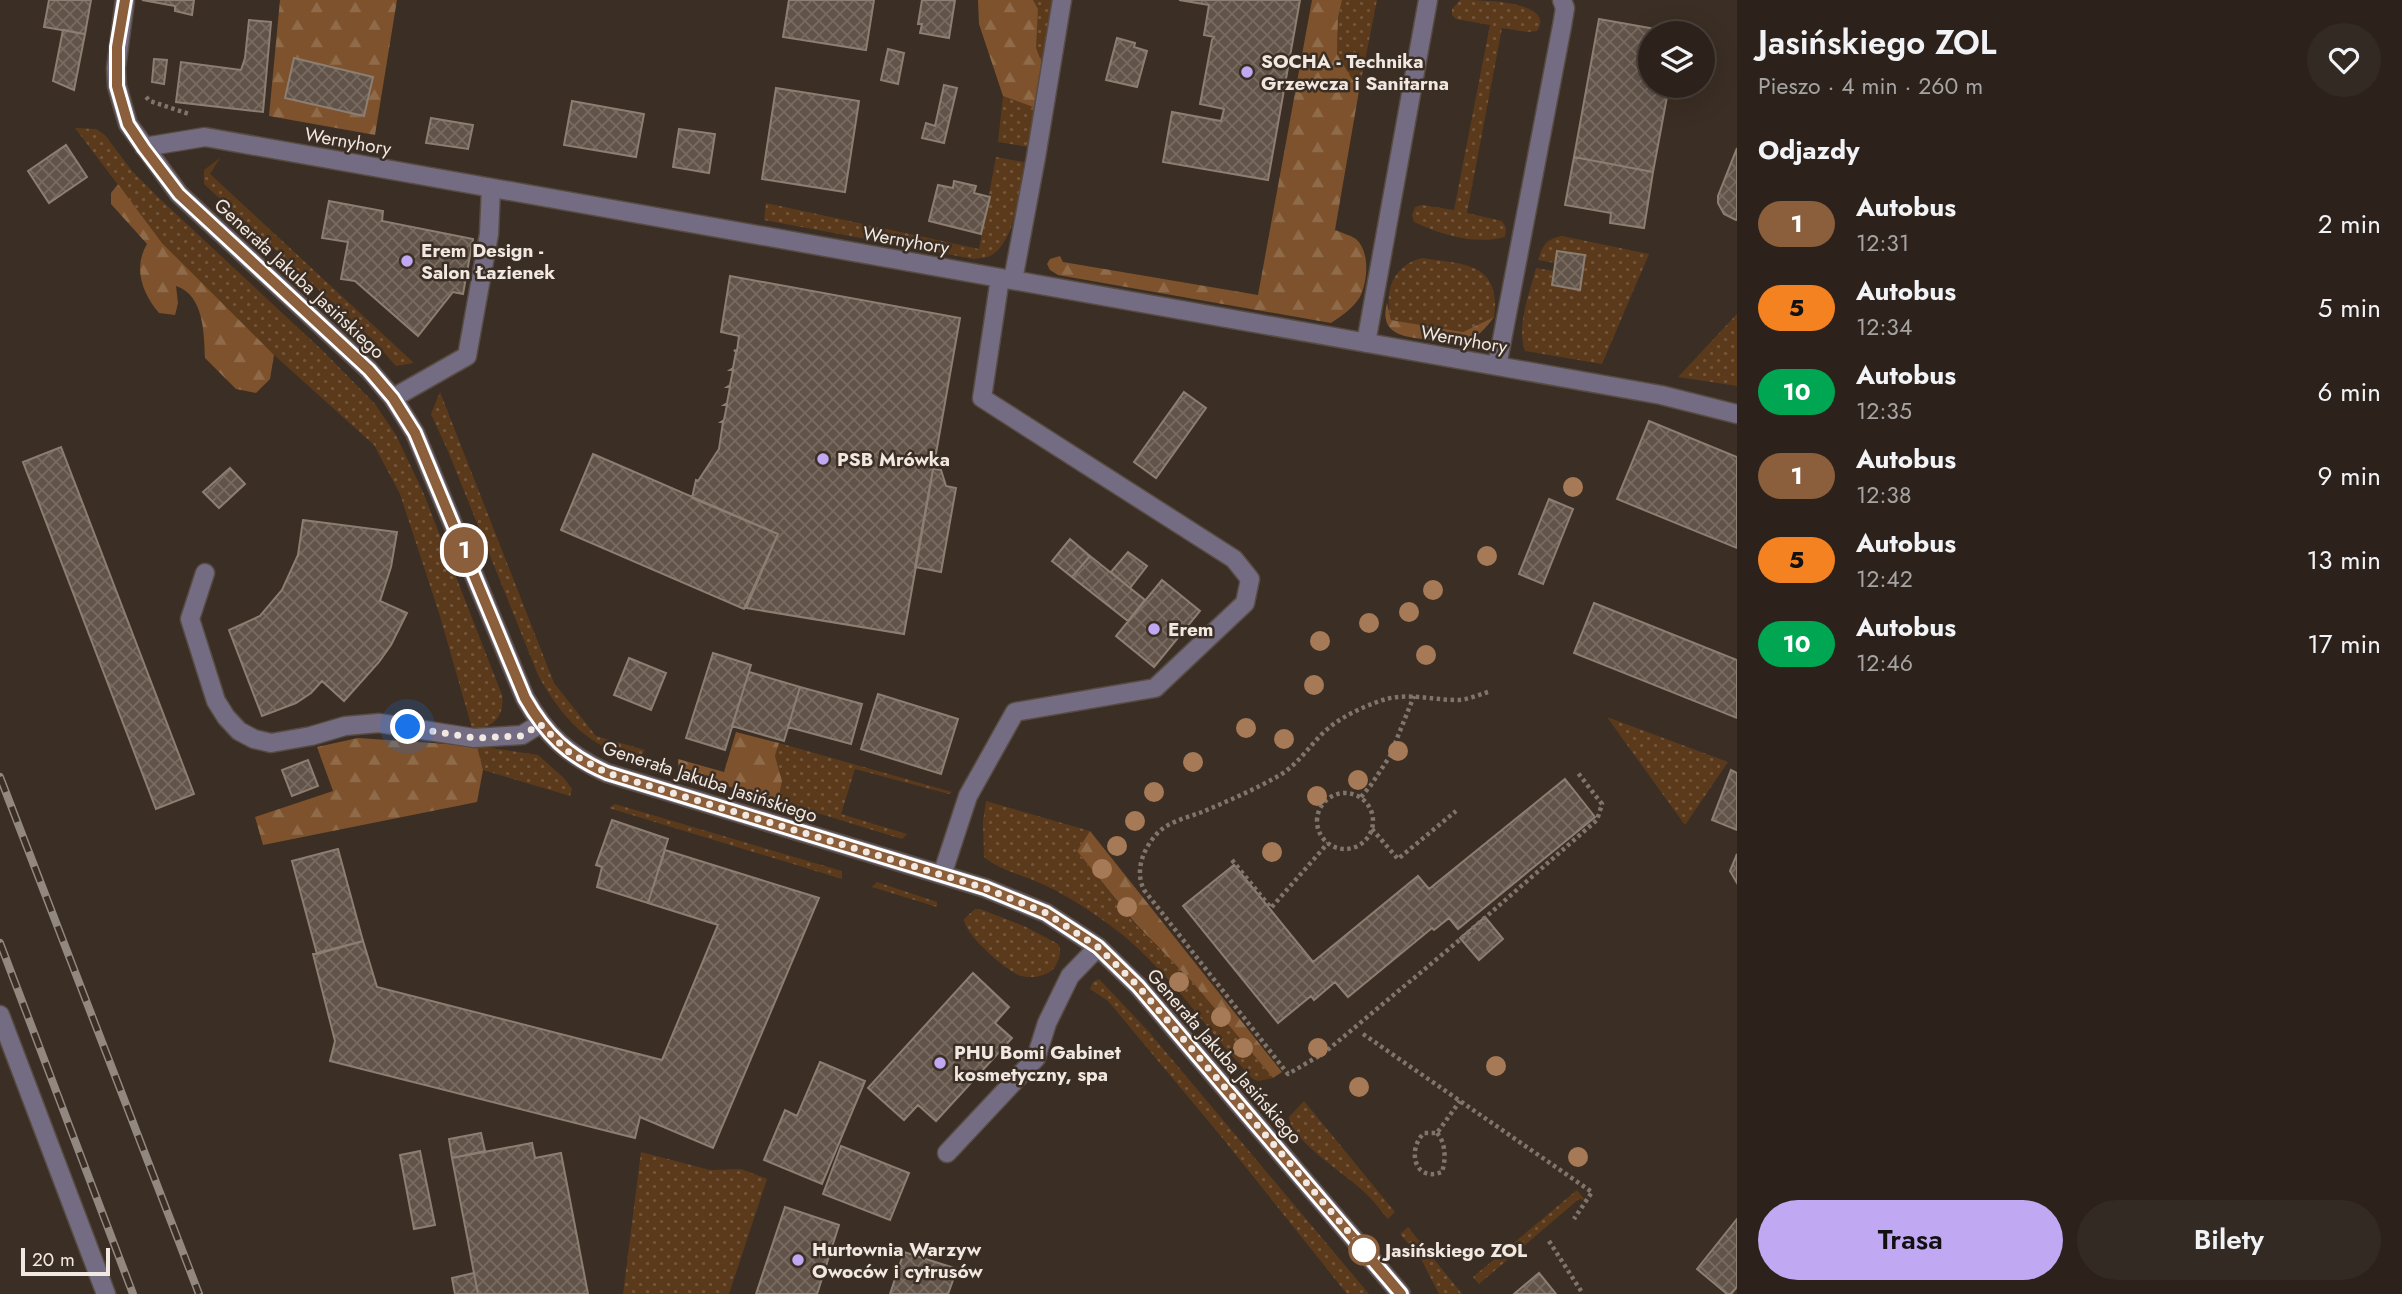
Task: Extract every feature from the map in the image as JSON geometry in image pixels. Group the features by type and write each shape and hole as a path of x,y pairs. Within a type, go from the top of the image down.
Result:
{"street":[{"name":"Generała Jakuba Jasińskiego","path":"125,0 117,47 117,86 128,124 179,194 369,370 393,398 415,433 525,698 540,724 570,753 607,773 985,888 1046,913 1098,947 1138,986 1401,1294"},
{"path":"942,875 968,796 1015,712 1155,688 1245,603 1250,579 1234,559 982,398 1006,279 1036,157 1062,0"},
{"path":"1366,343 1428,0"},
{"path":"1497,366 1565,8 1562,0"},
{"name":"Wernyhory","path":"144,148 205,137 1661,395 1737,414"},
{"path":"393,398 467,356 489,233 491,188"},
{"path":"205,573 190,620 216,701 239,731 254,739 271,743 312,736 345,726 379,723 474,738 522,736 540,724"},
{"path":"947,1153 1036,1058 1047,1023 1070,976 1098,947"},
{"path":"0,1015 106,1294"}],"path":[{"path":"144,94 150,101 195,115"},
{"path":"1488,692 1459,700 1415,695 1396,696 1377,702 1338,720 1280,775 1221,803 1172,822 1156,834 1145,850 1139,868 1144,890 1288,1074 1324,1053 1597,820 1602,804 1578,773"},
{"path":"1361,797 1390,756 1415,695"},
{"path":"1342,793 1361,797 1371,812 1372,829 1368,837 1353,847 1336,847 1321,836 1317,818 1326,801 1342,793"},
{"path":"1372,829 1398,859 1456,811"},
{"path":"1232,860 1271,908 1328,843"},
{"path":"1363,1034 1592,1192 1574,1219"},
{"path":"1437,1133 1460,1101"},
{"path":"1424,1133 1437,1133 1443,1140 1444,1166 1442,1172 1426,1174 1417,1166 1413,1157 1414,1149 1424,1133"},
{"path":"1549,1241 1583,1294"}],"shaded area":[{"path":"1033,0 1052,0 1043,66 1035,48 1038,9"},
{"path":"1342,0 1377,0 1359,91 1337,55 1338,18"},
{"path":"1460,0 1512,4 1536,13 1540,21 1537,31 1502,28 1467,213 1502,221 1506,228 1505,237 1493,239 1447,235 1414,222 1412,215 1415,207 1422,205 1454,210 1490,25 1456,19 1452,15 1452,9"},
{"path":"1003,96 1036,108 1028,147 998,142"},
{"path":"75,128 96,129 105,135 132,171 159,198 324,352 375,404 396,435 423,492 502,695 502,709 492,724 472,728 440,616 400,494 374,445 263,345 162,243"},
{"path":"996,157 1024,162 1011,227 999,249 987,257 974,259 764,220 766,203 979,249"},
{"path":"220,158 210,174 414,363 396,366 371,338 204,184 204,170"},
{"path":"1562,236 1649,254 1602,364 1525,351 1523,320 1536,268 1554,271 1552,285 1580,289 1585,255 1557,251 1555,263 1538,260 1546,244"},
{"path":"1422,258 1464,265 1485,276 1492,285 1495,299 1494,317 1463,332 1391,320 1390,290 1397,274 1404,267"},
{"path":"1737,314 1737,386 1678,377"},
{"path":"440,392 554,683 596,736 645,750 639,759 606,748 591,739 567,718 538,675 431,414"},
{"path":"1607,717 1728,762 1685,825"},
{"path":"779,743 952,792 949,794 855,769 841,814 907,834 902,839 778,801 782,781 775,756"},
{"path":"477,746 538,755 564,778 572,789 570,796 483,770"},
{"path":"986,801 1090,831 1077,851 1134,923 1195,985 1273,1078 1258,1081 1253,1079 1168,979 1111,926 1060,893 984,857 983,822"},
{"path":"615,804 842,871 842,879 609,808"},
{"path":"877,882 937,902 937,907 872,887"},
{"path":"975,909 1026,927 1058,944 1060,954 1056,965 1041,976 1021,976 1014,973 987,951 966,926 964,919"},
{"path":"1099,979 1149,1032 1369,1294 1347,1294 1108,1001 1090,989 1093,982"},
{"path":"1304,1101 1395,1212 1388,1219 1366,1193 1319,1156 1299,1136 1289,1117"},
{"path":"641,1152 710,1170 741,1169 767,1179 729,1294 623,1294"},
{"path":"1577,1190 1585,1200 1579,1199 1479,1284 1473,1277"},
{"path":"1408,1227 1462,1294 1439,1294 1420,1257 1400,1234"}],"green space":[{"path":"280,0 397,0 375,135 269,116"},
{"path":"978,0 1033,0 1038,9 1036,48 1043,66 1036,108 1003,96 979,24"},
{"path":"1312,0 1342,0 1338,18 1337,54 1359,91 1335,230 1356,239 1366,258 1365,283 1354,305 1331,323 1058,275 1050,270 1047,264 1050,259 1060,256 1063,262 1258,295"},
{"path":"118,184 162,243 274,355 270,379 256,393 236,389 205,358 201,316 192,298 185,291 176,286 178,303 175,315 159,313 153,305 144,289 140,271 147,244 111,204 111,193"},
{"path":"1387,303 1391,320 1463,332 1494,317 1484,330 1471,340 1450,343 1397,333 1387,323"},
{"path":"736,732 779,743 775,756 782,781 778,801 679,772 678,759 724,772"},
{"path":"358,738 477,746 483,770 477,802 263,845 255,817 333,791 317,747"},
{"path":"1090,831 1282,1072 1273,1078 1195,985 1135,923 1077,851"}],"building":[{"path":"49,0 91,0 85,34 44,27"},
{"path":"142,0 194,0 192,15 175,11 175,6"},
{"path":"789,0 874,0 866,50 783,37"},
{"path":"922,0 955,0 949,38 920,33 922,24 918,24"},
{"name":"SOCHA - Technika Grzewcza i Sanitarna","path":"1179,0 1300,0 1268,180 1163,162 1172,112 1221,121 1224,109 1200,104 1214,37 1204,35 1209,5"},
{"path":"1599,19 1638,26 1638,98 1667,98 1653,172 1574,157"},
{"path":"249,20 271,22 263,112 176,102 181,62 241,70"},
{"path":"63,30 85,34 74,90 53,81"},
{"path":"1117,38 1135,43 1134,47 1147,51 1137,87 1106,80"},
{"path":"888,49 904,53 898,84 881,80"},
{"path":"294,58 373,77 364,116 285,98"},
{"path":"154,59 167,60 164,84 152,82"},
{"path":"944,85 957,88 944,143 922,138 926,123 935,126"},
{"path":"776,88 859,101 845,192 762,179"},
{"path":"572,101 644,114 636,157 564,145"},
{"path":"431,118 473,125 468,149 426,143"},
{"path":"679,129 715,134 709,173 673,167"},
{"path":"66,145 87,177 49,203 28,171"},
{"path":"1737,148 1736,220 1724,214 1718,203 1718,196"},
{"path":"1574,157 1653,172 1644,228 1610,223 1611,213 1565,205"},
{"path":"954,181 976,186 974,193 990,197 981,234 929,221 938,185 953,188"},
{"name":"Erem Design - Salon Łazienek","path":"329,201 383,211 382,221 473,239 463,294 453,292 418,336 355,281 341,279 348,242 322,238"},
{"path":"1557,251 1585,255 1580,290 1552,285"},
{"name":"PSB Mrówka","path":"730,276 960,318 904,634 746,608 778,534 692,498 696,480 698,481 719,449 721,422 724,420 727,405 724,405 727,403 730,387 727,387 730,385 733,370 730,370 733,368 736,352 734,350 737,351 739,336 721,332"},
{"path":"1184,392 1206,408 1156,478 1134,462"},
{"path":"1649,421 1737,457 1737,548 1617,499"},
{"path":"61,447 194,794 156,809 23,462"},
{"path":"593,454 778,534 744,609 561,530"},
{"path":"230,468 245,484 219,508 203,492"},
{"path":"933,469 941,470 946,486 956,488 941,572 915,567"},
{"path":"1549,499 1573,509 1543,584 1519,574"},
{"path":"303,520 397,532 391,567 380,601 407,613 379,662 344,701 322,681 296,703 262,716 229,630 260,616 282,590 298,555"},
{"path":"1070,539 1090,556 1072,577 1052,561"},
{"path":"1128,552 1147,566 1130,588 1111,572"},
{"path":"1090,556 1145,600 1128,621 1072,577"},
{"name":"Erem","path":"1162,580 1200,611 1154,667 1116,636"},
{"path":"1594,603 1737,660 1737,718 1574,653"},
{"path":"713,653 751,665 725,750 686,738"},
{"path":"629,658 666,673 651,710 614,695"},
{"path":"749,672 800,687 784,741 732,726"},
{"path":"800,687 862,704 851,744 788,727"},
{"path":"878,694 958,719 941,774 861,749"},
{"path":"308,760 318,786 292,796 282,770"},
{"path":"1731,770 1737,773 1737,830 1712,820"},
{"path":"1565,779 1595,817 1458,929 1449,918 1434,930 1432,928 1348,997 1335,982 1314,1000 1311,996 1278,1023 1183,906 1234,865 1313,962 1418,876 1429,889"},
{"path":"612,820 668,839 648,903 597,887 602,867 596,865"},
{"path":"338,849 363,941 317,954 292,861"},
{"path":"665,850 819,898 713,1148 640,1117 635,1138 330,1061 335,1041 313,954 363,941 377,987 662,1060 718,925 648,903"},
{"path":"1737,854 1737,883 1730,871"},
{"path":"1485,917 1503,939 1479,960 1460,938"},
{"name":"PHU Bomi Gabinet kosmetyczny, spa","path":"973,973 1009,1007 995,1023 1012,1038 936,1121 918,1105 904,1120 868,1088"},
{"path":"820,1062 865,1081 822,1184 764,1160 785,1110 797,1116"},
{"path":"481,1133 485,1151 452,1158 449,1139"},
{"path":"532,1143 535,1158 561,1153 588,1294 478,1294 452,1158"},
{"path":"841,1146 909,1173 890,1220 823,1194"},
{"path":"420,1151 435,1225 414,1229 400,1155"},
{"name":"Hurtownia Warzyw Owoców i cytrusów","path":"785,1207 839,1225 817,1294 756,1294"},
{"path":"1737,1219 1737,1287 1731,1294 1727,1294 1697,1269"},
{"path":"904,1252 957,1269 948,1294 890,1294"},
{"path":"474,1273 478,1294 455,1294 452,1278"},
{"path":"1539,1273 1556,1294 1514,1294"}],"railway":[{"path":"0,777 199,1294"},
{"path":"0,943 133,1294"}],"bus line":[{"name":"1","path":"125,0 116,68 117,86 128,124 179,194 369,370 393,398 415,433 525,698 540,724 570,753 607,773 985,888 1046,913 1098,947 1138,986 1401,1294"}],"place":[{"name":"SOCHA - Technika Grzewcza i Sanitarna","path":"1247,72"},
{"name":"Erem Design - Salon Łazienek","path":"407,261"},
{"name":"PSB Mrówka","path":"823,459"},
{"name":"Erem","path":"1154,629"},
{"name":"PHU Bomi Gabinet kosmetyczny, spa","path":"940,1063"},
{"name":"Jasińskiego ZOL","path":"1364,1250"},
{"name":"Hurtownia Warzyw Owoców i cytrusów","path":"798,1260"}],"route":[{"path":"408,727 474,738 522,736 540,724 570,753 607,773 985,888 1046,913 1098,947 1138,986 1364,1250"}]}
